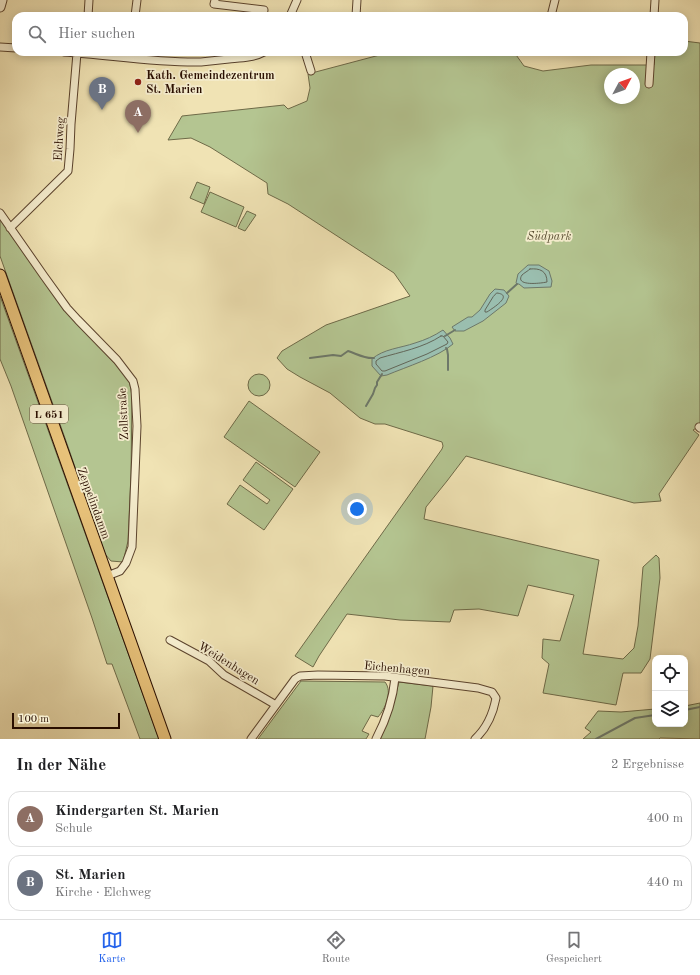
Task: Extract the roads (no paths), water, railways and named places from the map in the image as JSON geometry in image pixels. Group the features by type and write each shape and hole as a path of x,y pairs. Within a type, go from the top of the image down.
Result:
{"main road":[{"name":"Zeppelindamm","path":"0,275 165,739"}],"street":[{"path":"0,7 2,0"},
{"path":"88,12 89,0"},
{"path":"136,12 137,0"},
{"path":"215,0 214,4 264,10 264,12"},
{"path":"292,12 297,0"},
{"path":"356,12 357,0"},
{"path":"552,12 555,0"},
{"path":"654,12 655,0"},
{"path":"0,47 12,48"},
{"name":"Elchweg","path":"10,228 68,170 77,56"},
{"path":"138,56 203,62 251,56"},
{"path":"306,56 311,71"},
{"path":"649,84 651,56"},
{"name":"Zollstraße","path":"0,213 67,308 117,360 133,382 135,389 137,426 132,547 126,563 120,571 107,576"},
{"name":"Weidenhagen","path":"170,640 208,661 224,675 276,705"},
{"name":"Eichenhagen","path":"276,705 295,679 299,676 385,676 478,688 492,692 496,698 491,717 486,726 475,739"},
{"path":"376,739 388,710 395,678"},
{"path":"251,739 276,705"}],"water":[{"path":"528,265 539,265 549,271 552,281 551,287 524,288 517,284 518,274"},
{"path":"495,289 504,290 509,296 506,303 483,321 464,331 455,331 452,327 468,317 472,317 480,310"},
{"path":"443,330 453,344 447,349 387,375 381,376 372,366 372,359 381,353 422,341"}],"waterway":[{"path":"507,293 517,284"},
{"path":"445,336 455,330"},
{"path":"446,348 448,355 448,370"},
{"path":"310,358 333,355 341,356 348,351 364,357 374,358"},
{"path":"366,406 382,374"},
{"path":"688,709 700,707"},
{"path":"596,739 635,718 652,715"}],"place":[{"name":"Kath. Gemeindezentrum St. Marien","path":"138,82"},
{"name":"St. Marien","path":"102,110"},
{"name":"Kindergarten St. Marien","path":"138,133"}],"park label":[{"name":"Südpark","path":"549,236"}]}
